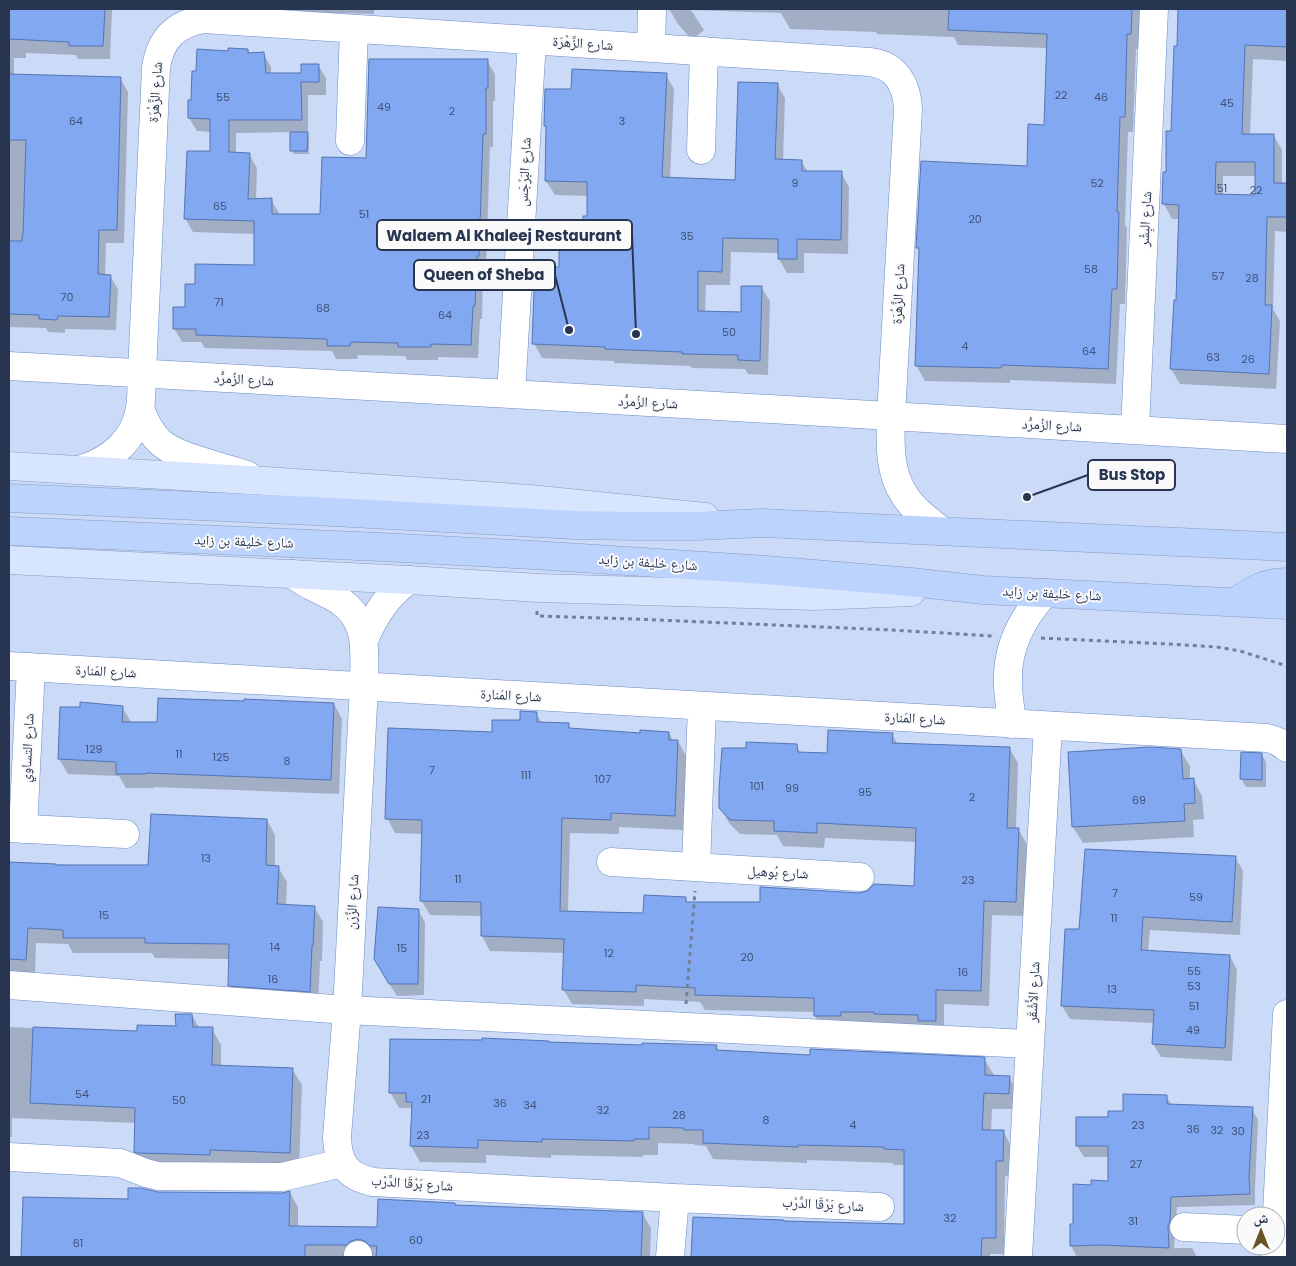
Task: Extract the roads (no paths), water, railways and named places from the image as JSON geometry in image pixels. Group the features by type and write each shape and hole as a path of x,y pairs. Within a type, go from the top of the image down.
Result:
{"highway":[{"path":"9,498 314,511 574,525 697,526 761,523 1287,547"},
{"name":"شارع خليفة بن زايد","path":"9,531 534,555 766,570 983,590 1236,602 1259,587 1270,584 1287,600"}],"main road":[{"path":"9,466 82,469 546,501 761,523"},
{"path":"9,560 539,588 815,596 983,590"}],"street":[{"path":"651,48 652,9"},
{"name":"شارع البِشْر","path":"1135,429 1154,9"},
{"name":"شارع الزَّهْرَة","path":"82,469 106,460 125,443 132,432 140,408 156,68 157,57 167,38 183,24 204,19 354,28 397,20 532,40 878,63 892,71 906,92 908,109 891,416 891,454 894,472 904,495 910,504 942,531"},
{"path":"350,141 354,28"},
{"name":"شارع البَرْجَس","path":"511,394 532,40"},
{"path":"701,150 704,51"},
{"name":"شارع الزُمرُّد","path":"9,366 1287,438"},
{"name":"شارع الزَّهْرَة","path":"140,408 150,430 168,448 179,454 266,481"},
{"name":"شارع الزِّرَن","path":"293,574 310,587 340,602 349,609 356,618 364,640 364,686 347,1010 337,1137 338,1153 342,1164"},
{"name":"شارع الزِّرَن","path":"364,640 378,612 398,587 409,580"},
{"path":"1012,724 1007,679 1010,655 1015,638 1025,618 1045,593"},
{"name":"شارع المَنارة","path":"20,666 1267,738 1284,744 1287,748"},
{"name":"شارع التساوي","path":"20,666 16,829 125,834"},
{"path":"696,867 702,706"},
{"name":"شارع الأَشْقَر","path":"1018,1257 1048,726"},
{"name":"شارع بُوهيل","path":"611,862 860,877"},
{"path":"9,985 347,1010 1030,1044"},
{"path":"1278,1206 1285,1086 1287,1014"},
{"path":"9,1157 120,1163 158,1176 282,1177 342,1164"},
{"name":"شارع بَرْقَا الدَّرْب","path":"342,1164 355,1176 372,1182 880,1207"},
{"path":"670,1257 675,1198"},
{"path":"1184,1227 1236,1230"}],"place":[{"name":"Queen of Sheba","path":"569,330"},
{"name":"Walaem Al Khaleej Restaurant","path":"636,334"},
{"name":"Bus Stop","path":"1027,497"}]}
